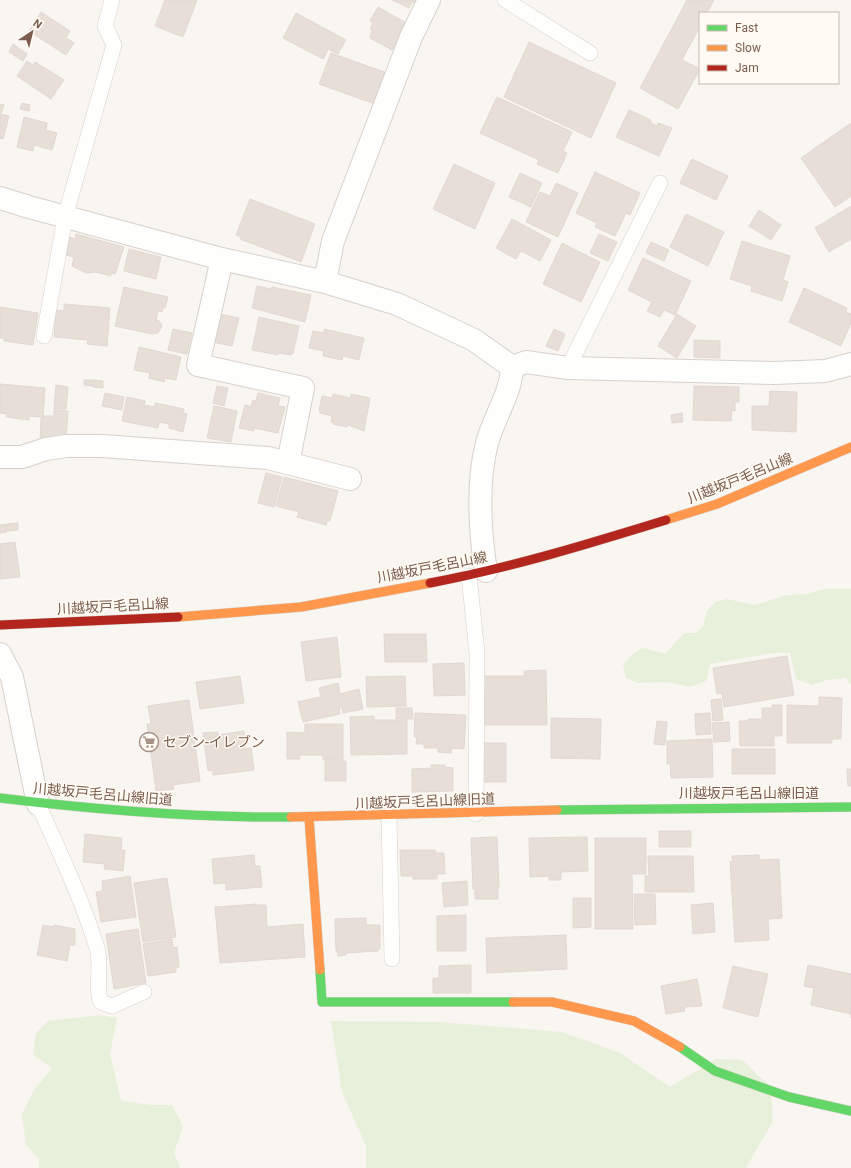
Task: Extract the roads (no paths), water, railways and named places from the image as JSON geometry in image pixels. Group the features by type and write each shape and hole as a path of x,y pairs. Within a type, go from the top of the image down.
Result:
{"street":[{"path":"325,282 333,241 411,37 429,0"},
{"path":"0,198 222,259 325,282 397,304 474,340 512,367"},
{"path":"222,259 198,365 302,388 288,463"},
{"path":"512,367 526,362 568,368 774,373 825,371 851,364"},
{"path":"477,574 483,466 486,447 512,380 512,367"},
{"path":"0,457 22,457 46,449 66,446 102,446 268,458 350,479"},
{"name":"川越坂戸毛呂山線","path":"0,625 179,617 300,607 477,574 604,539 717,504 851,448"},
{"path":"0,654 12,677 38,804"},
{"name":"川越坂戸毛呂山線旧道","path":"0,798 38,804 186,816 309,818 659,808 851,807"},
{"path":"309,818 322,1002 552,1002 634,1021 676,1044 715,1071 789,1097 851,1111"}],"lane":[{"path":"44,336 65,217 114,45 105,26 112,0"},
{"path":"505,0 590,53"},
{"path":"568,368 660,183"},
{"path":"476,814 477,574"},
{"path":"38,804 79,900 98,950 100,984 98,995 101,1002 112,1006 144,992"},
{"path":"389,816 392,959"}],"place":[{"name":"セブン-イレブン","path":"149,742"}]}
